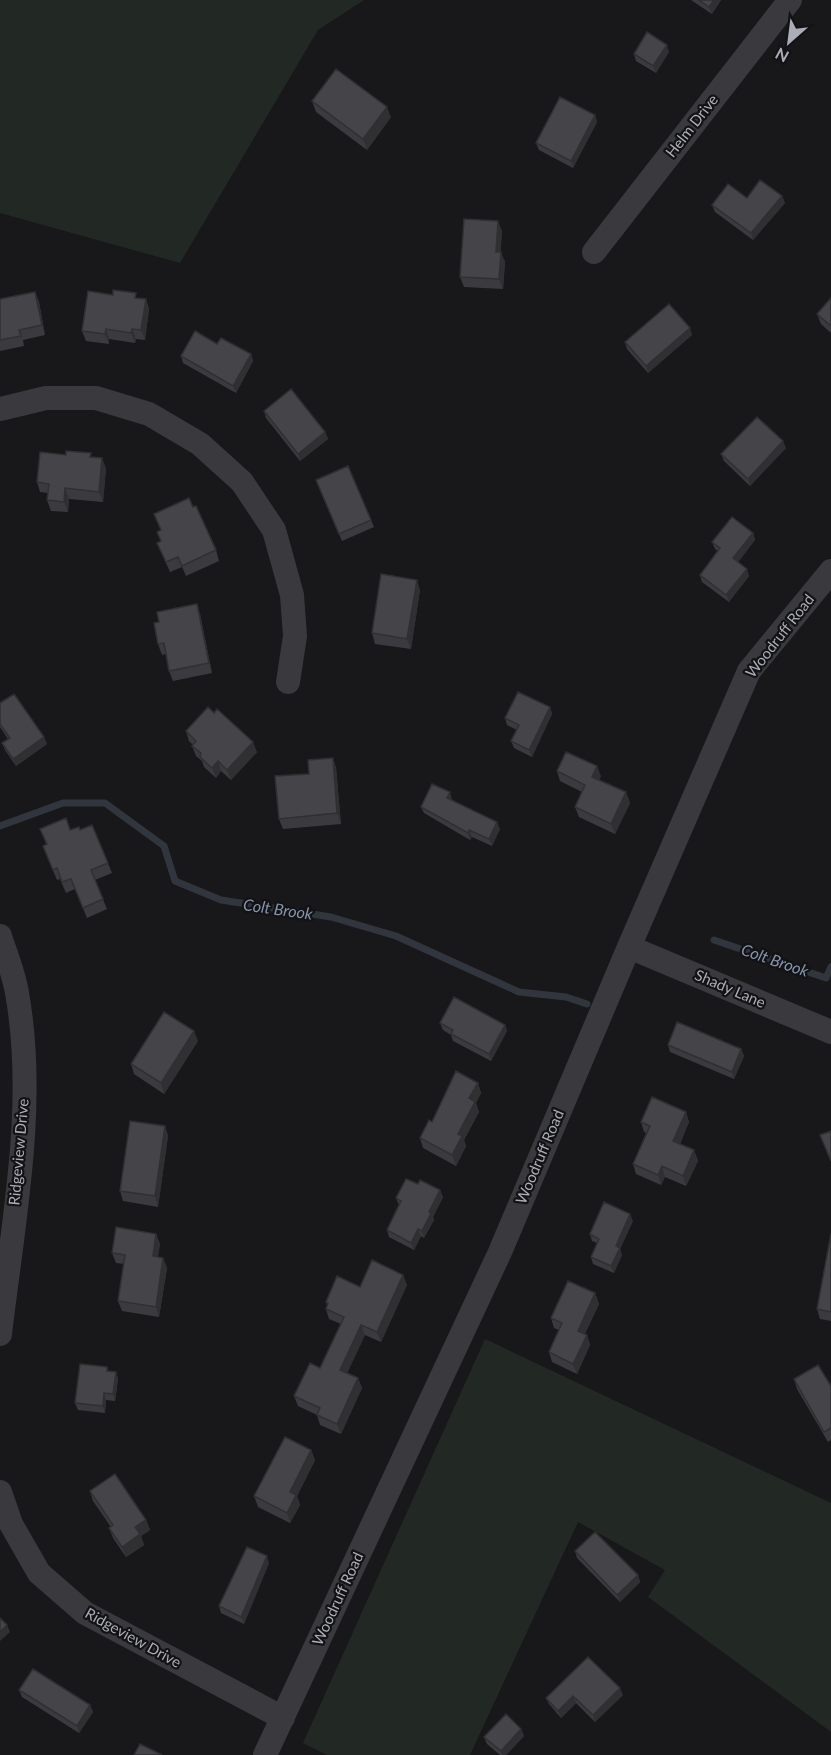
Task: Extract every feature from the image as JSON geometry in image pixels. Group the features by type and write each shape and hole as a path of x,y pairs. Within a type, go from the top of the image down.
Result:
{"street":[{"name":"Helm Drive","path":"594,252 790,0"},
{"path":"0,409 46,398 96,398 149,414 200,444 242,482 274,530 292,595 295,636 288,682"},
{"name":"Woodruff Road","path":"265,1755 500,1252 628,947 749,671 831,571"},
{"name":"Ridgeview Drive","path":"0,936 17,992 23,1058 24,1121 0,1334"},
{"name":"Shady Lane","path":"628,947 831,1032"},
{"name":"Ridgeview Drive","path":"0,1492 11,1524 39,1573 85,1613 283,1718"}],"shaded area":[{"path":"0,0 364,0 318,30 180,263 0,213"},
{"path":"485,1339 831,1503 831,1732 648,1597 665,1570 578,1522 470,1755 327,1755 303,1743"}],"building":[{"path":"699,0 714,0 709,7"},
{"path":"647,32 667,45 653,66 634,54"},
{"path":"336,69 387,107 363,139 312,101"},
{"path":"560,97 595,115 571,161 536,143"},
{"path":"760,180 782,196 751,233 712,205 728,184 747,198"},
{"path":"464,219 498,221 496,252 501,252 499,279 460,277"},
{"path":"113,290 136,293 135,298 146,299 141,330 132,329 131,333 106,329 105,334 82,331 88,291 113,295"},
{"path":"35,292 42,325 19,330 21,336 0,340 0,299"},
{"path":"831,298 831,326 817,314"},
{"path":"669,304 690,328 646,366 625,342"},
{"path":"195,331 217,344 221,338 251,354 233,386 181,356"},
{"path":"291,389 325,432 298,454 264,411"},
{"path":"757,417 783,441 748,479 721,454"},
{"path":"66,451 91,453 90,457 102,458 99,492 65,488 64,502 47,500 49,484 37,482 40,452 66,455"},
{"path":"348,466 371,520 339,534 316,480"},
{"path":"189,498 193,507 196,506 216,550 182,566 178,557 166,562 157,543 161,541 157,532 161,530 154,514"},
{"path":"732,517 753,533 733,558 747,569 726,595 700,575 720,548 712,542"},
{"path":"381,574 417,580 407,639 372,633"},
{"path":"197,604 209,663 169,671 164,643 158,644 154,623 159,622 157,612"},
{"path":"518,692 550,707 529,750 511,741 519,725 505,718"},
{"path":"14,694 44,737 13,759 2,743 10,738 0,724 0,703"},
{"path":"208,707 214,713 217,709 253,742 227,770 218,761 212,768 200,757 201,753 192,746 196,741 186,731"},
{"path":"566,752 597,766 592,777 626,792 611,824 575,807 585,785 557,771"},
{"path":"333,758 337,813 279,819 275,776 309,774 308,760"},
{"path":"432,784 450,792 447,798 497,822 489,839 469,830 468,833 421,807"},
{"path":"66,818 70,830 79,827 80,830 92,825 108,863 91,870 103,899 83,908 71,879 62,882 57,868 53,870 43,846 47,844 40,829"},
{"path":"454,997 505,1025 489,1054 451,1034 453,1030 440,1023"},
{"path":"164,1012 194,1031 161,1083 131,1064"},
{"path":"677,1022 741,1049 732,1072 668,1045"},
{"path":"456,1071 478,1083 469,1098 475,1102 458,1134 462,1136 452,1155 420,1138 429,1120 432,1122"},
{"path":"652,1097 686,1112 673,1141 694,1150 683,1176 662,1166 658,1175 633,1164 650,1126 641,1122"},
{"path":"130,1121 165,1126 155,1196 120,1191"},
{"path":"831,1131 831,1161 820,1135"},
{"path":"406,1179 418,1184 420,1180 440,1190 422,1231 418,1229 411,1243 387,1230 401,1201 396,1198"},
{"path":"604,1202 630,1214 616,1246 620,1248 611,1266 591,1257 599,1239 590,1234"},
{"path":"116,1227 156,1234 153,1256 163,1258 156,1307 118,1301 125,1255 112,1253"},
{"path":"831,1234 831,1312 817,1309"},
{"path":"372,1260 403,1275 377,1332 361,1325 340,1370 358,1378 337,1424 317,1415 320,1408 294,1396 310,1363 320,1368 344,1317 326,1309 328,1303 326,1302 337,1276 360,1287"},
{"path":"568,1281 595,1293 578,1331 587,1335 573,1364 549,1352 562,1323 551,1318"},
{"path":"80,1364 107,1367 107,1371 116,1372 113,1394 104,1393 103,1406 75,1403"},
{"path":"818,1365 831,1386 831,1428 824,1432 794,1379"},
{"path":"285,1437 311,1450 290,1492 296,1495 287,1513 254,1496"},
{"path":"115,1474 146,1520 135,1527 140,1534 122,1547 109,1528 113,1525 90,1491"},
{"path":"595,1532 638,1575 617,1595 575,1551"},
{"path":"247,1547 267,1556 241,1617 219,1606"},
{"path":"0,1618 7,1625 0,1632"},
{"path":"588,1657 620,1688 593,1715 573,1696 558,1711 546,1698"},
{"path":"33,1669 90,1705 77,1726 19,1690"},
{"path":"506,1714 521,1729 501,1751 484,1737"},
{"path":"140,1744 162,1755 134,1755"}],"waterway":[{"name":"Colt Brook","path":"0,826 63,803 105,803 164,846 175,881 221,900 331,917 396,936 519,992 566,997 587,1004"},
{"name":"Colt Brook","path":"714,940 826,978 831,967"}]}
